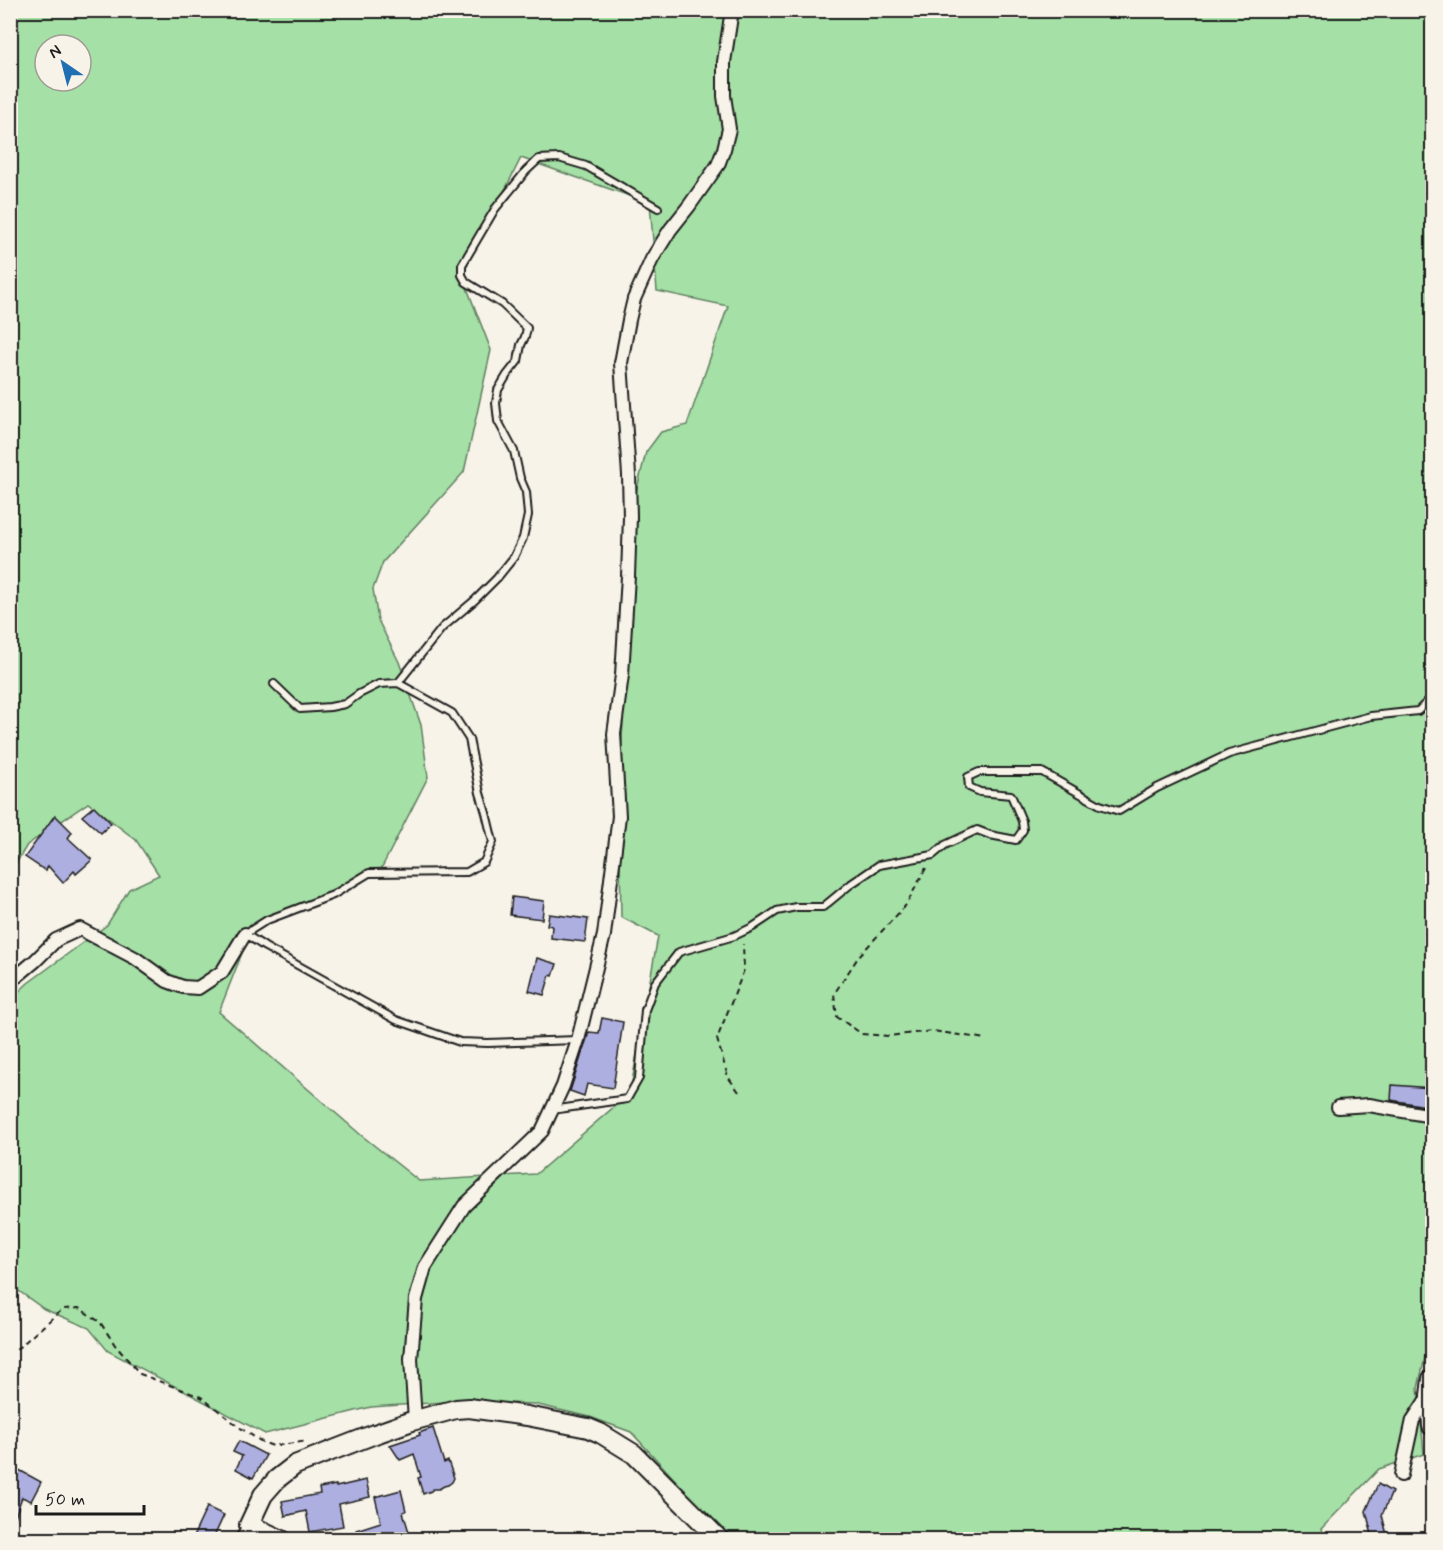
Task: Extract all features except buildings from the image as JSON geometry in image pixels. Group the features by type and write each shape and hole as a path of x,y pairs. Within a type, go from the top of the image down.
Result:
{"street":[{"path":"415,1420 411,1359 416,1299 425,1267 464,1206 542,1131 564,1086 604,935 619,816 614,734 622,675 630,517 621,363 634,299 652,259 670,230 718,165 724,149 729,129 724,96 724,62 732,10"},
{"path":"10,982 56,940 80,929 135,958 167,981 183,987 198,988 222,972 245,934"},
{"path":"1338,1107 1370,1106 1432,1116"},
{"path":"1431,1386 1432,1426"},
{"path":"1401,1475 1413,1420 1431,1386"},
{"path":"282,1539 245,1532 263,1495 276,1479 295,1465 415,1420 456,1409 469,1408 588,1428 618,1443 634,1455 720,1539"}],"lane":[{"path":"398,683 442,628 475,600 514,557 523,538 528,515 526,492 520,478 514,451 498,421 496,403 498,390 518,361 527,328 502,304 466,282 462,275 462,265 495,209 526,171 539,159 559,158 586,166 658,208"},
{"path":"274,684 300,709 345,704 358,694 379,684 398,683 452,712 469,739 492,842 484,862 467,872 369,873 333,895 267,920 245,934 396,1020 460,1042 578,1040"},
{"path":"552,1110 627,1099 639,1077 645,1010 655,983 679,952 734,936 753,927 777,910 823,907 879,865 933,855 945,845 977,830 990,836 1016,840 1023,830 1022,821 1011,795 980,792 969,787 968,777 980,772 1042,772 1100,805 1119,811 1157,788 1229,754 1371,716 1418,711 1432,697"}],"path":[{"path":"933,855 906,905 859,956 834,994 837,1017 862,1034 888,1036 933,1031 986,1039"},
{"path":"739,1092 728,1077 717,1039 744,970 743,932"},
{"path":"10,1358 18,1348 63,1309 79,1308 100,1322 115,1345 140,1374 201,1397 262,1442 273,1446 313,1440"}],"green space":[{"path":"11,11 1432,11 1432,1327 1418,1388 1424,1454 1379,1469 1321,1529 1328,1539 719,1539 701,1508 631,1432 590,1417 534,1404 461,1401 371,1407 265,1434 108,1351 89,1328 44,1309 16,1289 11,1279 11,999 28,983 107,925 129,889 159,875 136,840 88,803 27,845 15,865 11,883","holes":["521,158 650,203 657,291 728,306 687,425 661,432 646,452 630,517 626,669 619,792 621,917 658,936 630,1093 536,1174 419,1181 361,1135 219,1012 251,930 379,873 428,777 421,725 399,662 378,620 373,589 383,562 464,472 491,350 462,275"]}]}
